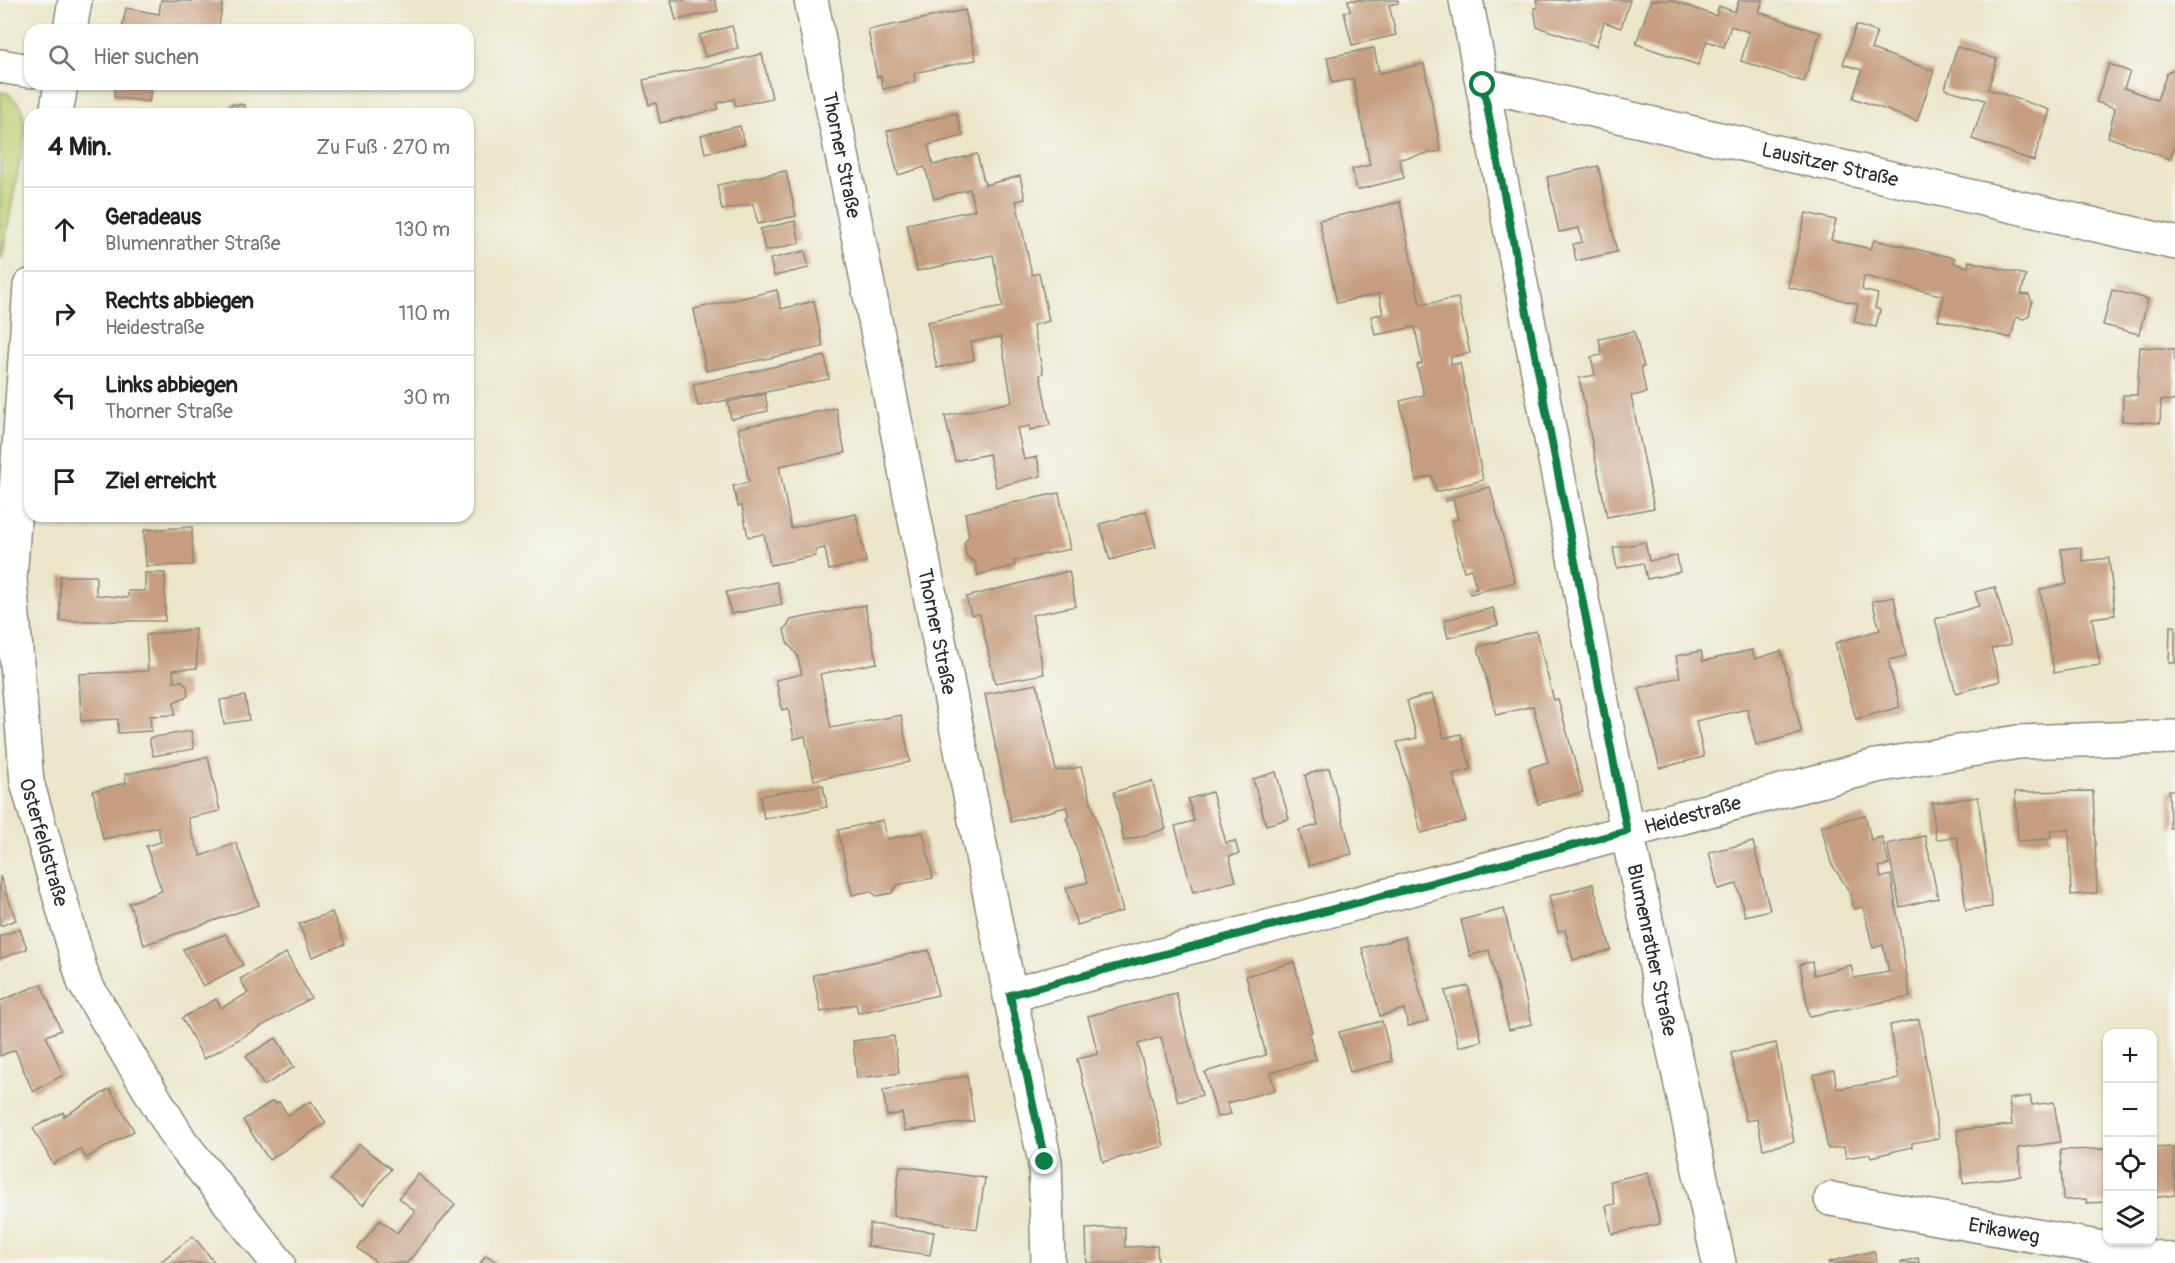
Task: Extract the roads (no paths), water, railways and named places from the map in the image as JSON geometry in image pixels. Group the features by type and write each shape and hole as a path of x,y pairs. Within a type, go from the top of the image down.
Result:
{"street":[{"path":"71,24 75,0"},
{"name":"Thorner Straße","path":"811,0 1045,1162 1048,1263"},
{"name":"Blumenrather Straße","path":"1466,0 1627,831 1719,1263"},
{"path":"0,66 24,70"},
{"name":"Lausitzer Straße","path":"1483,85 2175,243"},
{"path":"57,108 60,90"},
{"name":"Osterfeldstraße","path":"24,374 10,580 27,782 84,982 181,1142 278,1263"},
{"name":"Heidestraße","path":"1010,995 1876,766 2007,744 2175,736"},
{"name":"Erikaweg","path":"1831,1198 2175,1262"}]}
